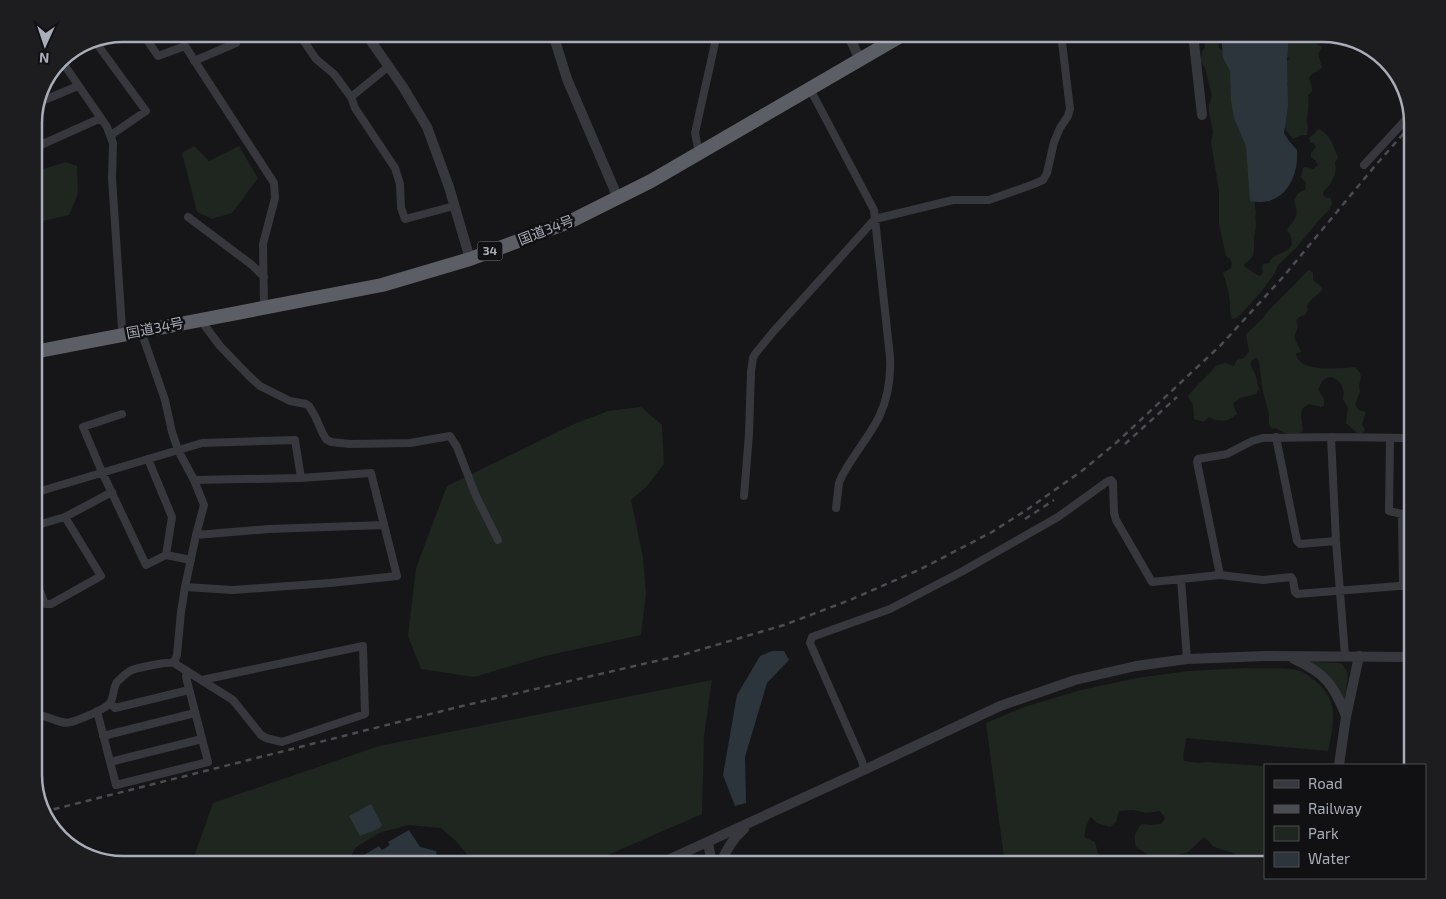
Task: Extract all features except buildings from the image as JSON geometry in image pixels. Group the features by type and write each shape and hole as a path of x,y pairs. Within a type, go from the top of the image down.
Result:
{"highway":[{"name":"国道34号","path":"43,350 382,285 470,259 569,222 618,198 890,42"}],"street":[{"path":"148,42 158,56 185,46 274,183 275,198 263,244 264,307"},
{"path":"194,61 236,42"},
{"path":"304,42 316,59 334,74 351,97 355,108 395,168 400,184 401,208 405,219 454,206"},
{"path":"372,42 403,87 426,126 449,186 470,259"},
{"path":"556,42 568,79 618,198"},
{"path":"699,153 695,133 715,42"},
{"path":"852,42 860,60"},
{"path":"744,496 751,372 755,354 875,219 953,200 989,200 1042,180 1047,172 1054,142 1070,109 1062,42"},
{"path":"1194,42 1202,115"},
{"path":"99,47 146,111 111,135"},
{"path":"351,97 389,66"},
{"path":"67,70 101,118 113,142 112,178 122,328 124,334"},
{"path":"47,99 78,86"},
{"path":"810,89 870,202 875,219 890,357 891,375 880,416 842,476 836,508"},
{"path":"43,144 101,118"},
{"path":"1364,165 1403,123"},
{"path":"188,217 252,265 264,277"},
{"path":"203,319 205,326 220,346 260,386 290,401 309,406 316,416 326,439 331,442 350,444 410,443 450,436 476,496 498,540"},
{"path":"141,331 165,400 178,450 194,480 204,505 185,587 177,655 174,663"},
{"path":"122,414 83,427 102,472 146,565 166,555 191,560"},
{"path":"1276,437 1297,541 1300,544 1336,541"},
{"path":"1220,574 1197,462 1198,459 1227,454 1258,440 1276,437 1403,438"},
{"path":"1331,437 1336,541 1345,656"},
{"path":"864,770 862,761 810,644 812,637 890,609 964,572 1058,517 1111,480 1113,482 1116,520 1152,582 1220,574 1263,580 1291,577 1297,594 1403,586 1402,514 1389,511 1390,438"},
{"path":"43,490 202,443 295,440 301,478"},
{"path":"148,459 172,517 166,555"},
{"path":"185,587 233,590 397,576 371,473 301,478 194,480"},
{"path":"43,523 65,516 112,492"},
{"path":"43,599 45,604 51,604 101,576 65,516"},
{"path":"196,535 269,529 384,525"},
{"path":"1180,579 1187,659"},
{"path":"43,716 66,723 97,711 110,703 114,688 126,674 132,670 168,662 174,663 233,700 261,735 266,738 282,742 365,714 363,646 202,680"},
{"path":"677,856 1000,706 1075,680 1136,666 1187,659 1240,656 1403,657"},
{"path":"1339,764 1346,717 1359,656"},
{"path":"1291,657 1317,671 1328,682 1339,697 1346,717"},
{"path":"97,711 116,785 208,762 186,677 187,671"},
{"path":"110,703 116,708 189,690"},
{"path":"103,736 195,713"},
{"path":"110,762 202,739"},
{"path":"724,856 738,833 752,822"},
{"path":"708,842 710,856"}],"green space":[{"path":"1204,42 1219,42 1219,48 1226,55 1243,116 1256,213 1254,252 1253,256 1244,266 1260,276 1263,273 1263,264 1269,263 1271,259 1289,249 1292,245 1291,236 1287,230 1296,216 1294,200 1298,193 1305,190 1306,183 1301,177 1303,168 1313,169 1318,165 1311,157 1311,153 1316,147 1310,142 1309,138 1319,129 1323,131 1331,141 1338,157 1335,163 1336,171 1333,179 1323,192 1326,198 1331,198 1330,209 1297,247 1278,265 1275,273 1260,293 1241,314 1232,319 1229,295 1223,273 1231,268 1232,263 1226,256 1219,224 1219,191 1211,142 1213,133 1209,113 1212,96 1205,68 1201,62 1202,51 1205,47"},
{"path":"1284,42 1314,42 1322,47 1318,54 1322,67 1309,78 1312,92 1308,95 1307,135 1293,139 1283,126 1284,88 1288,87 1288,83 1283,83 1285,61 1289,58 1284,55"},
{"path":"194,146 209,161 239,146 258,178 232,213 212,219 197,212 182,153"},
{"path":"66,162 77,166 78,194 69,215 43,221 43,169"},
{"path":"1310,270 1313,273 1313,280 1323,288 1307,306 1308,310 1305,315 1296,320 1298,327 1294,337 1301,352 1296,353 1299,360 1312,367 1331,369 1355,367 1361,377 1360,392 1355,405 1359,410 1366,412 1362,424 1365,430 1363,433 1357,433 1346,423 1348,408 1343,399 1343,389 1335,378 1330,377 1322,381 1318,389 1324,399 1324,406 1309,404 1302,409 1303,431 1292,435 1276,428 1272,429 1269,424 1259,361 1256,358 1251,363 1259,389 1256,394 1241,398 1233,403 1237,414 1223,421 1209,417 1204,422 1194,419 1193,405 1188,396 1217,365 1225,363 1234,366 1237,360 1244,358 1249,352 1246,334"},
{"path":"641,407 662,425 664,464 646,487 631,500 643,557 646,594 641,635 545,656 474,677 421,669 408,636 416,568 447,486 574,424 608,411"},
{"path":"1311,663 1342,664 1348,673 1344,700"},
{"path":"1246,668 1297,670 1312,678 1328,695 1333,713 1333,722 1328,751 1186,738 1183,755 1184,761 1264,766 1264,856 1234,856 1236,854 1214,847 1204,837 1188,852 1174,856 1148,855 1136,847 1136,832 1142,824 1161,824 1165,818 1160,811 1146,813 1133,810 1119,811 1116,822 1110,827 1097,823 1091,817 1086,826 1084,837 1095,842 1099,856 1004,856 986,723 1024,707 1081,690 1137,678 1188,671"},
{"path":"712,680 704,736 702,814 606,856 468,856 456,841 441,828 408,825 379,833 355,848 351,856 194,856 213,803 379,746"}],"water":[{"path":"1222,42 1288,42 1288,106 1284,133 1297,150 1297,161 1292,181 1287,189 1280,196 1272,200 1262,202 1250,201 1246,146 1234,118 1231,101 1230,71 1223,58"},
{"path":"772,651 784,651 789,660 767,683 745,757 746,803 735,806 723,775 737,695 760,656"},
{"path":"371,804 382,825 378,829 360,836 349,816"},
{"path":"409,830 420,847 436,851 437,856 362,856 379,846 382,850 390,845 388,842"}],"railway":[{"path":"51,810 458,707 682,655 784,625 850,600 921,569 992,532 1028,509 1083,470 1117,442 1221,345 1283,277 1403,134"},
{"path":"1125,444 1177,397"},
{"path":"1025,519 1054,500"}]}
